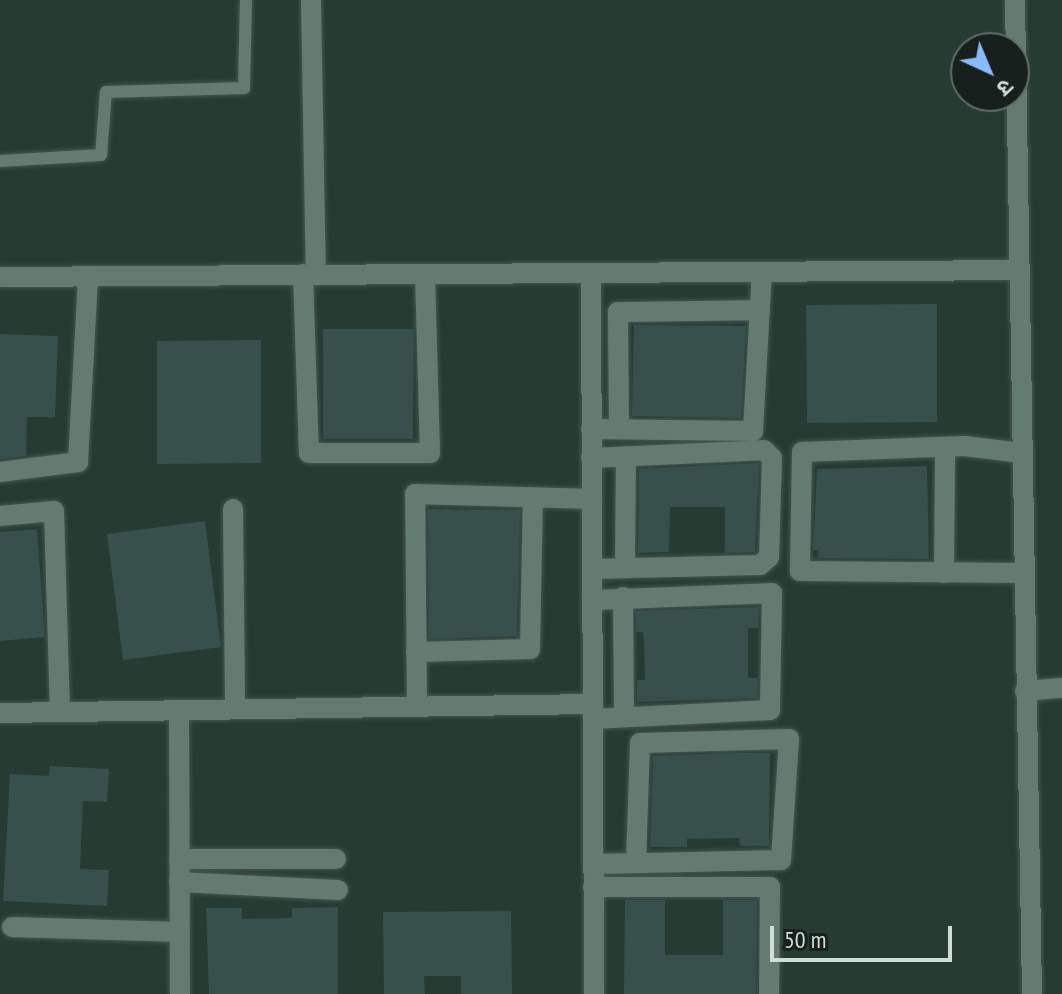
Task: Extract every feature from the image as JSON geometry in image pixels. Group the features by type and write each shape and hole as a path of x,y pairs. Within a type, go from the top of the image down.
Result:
{"street":[{"path":"311,0 309,453 430,453 425,274"},
{"path":"1015,0 1032,994"},
{"path":"0,277 1020,270"},
{"path":"591,429 753,431 762,272"},
{"path":"591,273 594,994"},
{"path":"0,472 78,462 88,276"},
{"path":"619,429 618,312 760,310"},
{"path":"1022,453 945,447 802,452 800,571 1024,573"},
{"path":"944,573 945,447"},
{"path":"591,458 764,450 772,458 769,557 760,565 592,569"},
{"path":"625,567 626,456"},
{"path":"417,706 415,494 592,499"},
{"path":"416,652 530,649 533,499"},
{"path":"233,509 235,709"},
{"path":"0,516 54,511 60,712"},
{"path":"0,713 417,706 592,711 624,717 770,710 772,593 592,600"},
{"path":"623,597 624,717"},
{"path":"1025,691 1062,688"},
{"path":"179,710 180,994"},
{"path":"593,864 781,860 789,739 640,743 636,862"},
{"path":"179,859 336,859"},
{"path":"179,882 338,890"},
{"path":"593,887 770,887 769,994"},
{"path":"12,927 180,932"}],"lane":[{"path":"0,161 101,155 106,92 244,88 246,0"}],"building":[{"path":"937,304 937,422 807,423 806,305"},
{"path":"634,325 746,326 741,418 632,416"},
{"path":"323,329 414,329 413,439 323,439"},
{"path":"0,334 58,336 55,417 27,417 26,456 0,459"},
{"path":"261,340 261,463 157,464 157,341"},
{"path":"759,463 755,552 725,553 725,507 670,507 669,552 638,553 639,469"},
{"path":"927,466 929,559 818,558 818,550 813,550 817,469"},
{"path":"428,509 520,510 517,636 429,639"},
{"path":"205,521 221,647 123,660 107,534"},
{"path":"37,529 45,637 0,641 0,532"},
{"path":"759,607 758,628 748,628 748,678 758,678 757,698 637,702 637,680 645,680 643,632 636,632 636,611"},
{"path":"770,753 769,846 740,846 739,838 687,839 687,847 650,847 653,756"},
{"path":"50,766 109,769 107,802 83,801 80,869 109,870 107,906 3,901 10,774 49,776"},
{"path":"625,900 665,900 665,955 723,955 723,900 757,900 756,994 624,994"},
{"path":"338,907 338,994 209,994 206,908 242,908 242,919 292,918 292,908"},
{"path":"511,911 512,994 461,994 461,976 424,976 425,994 384,994 383,912"}]}
